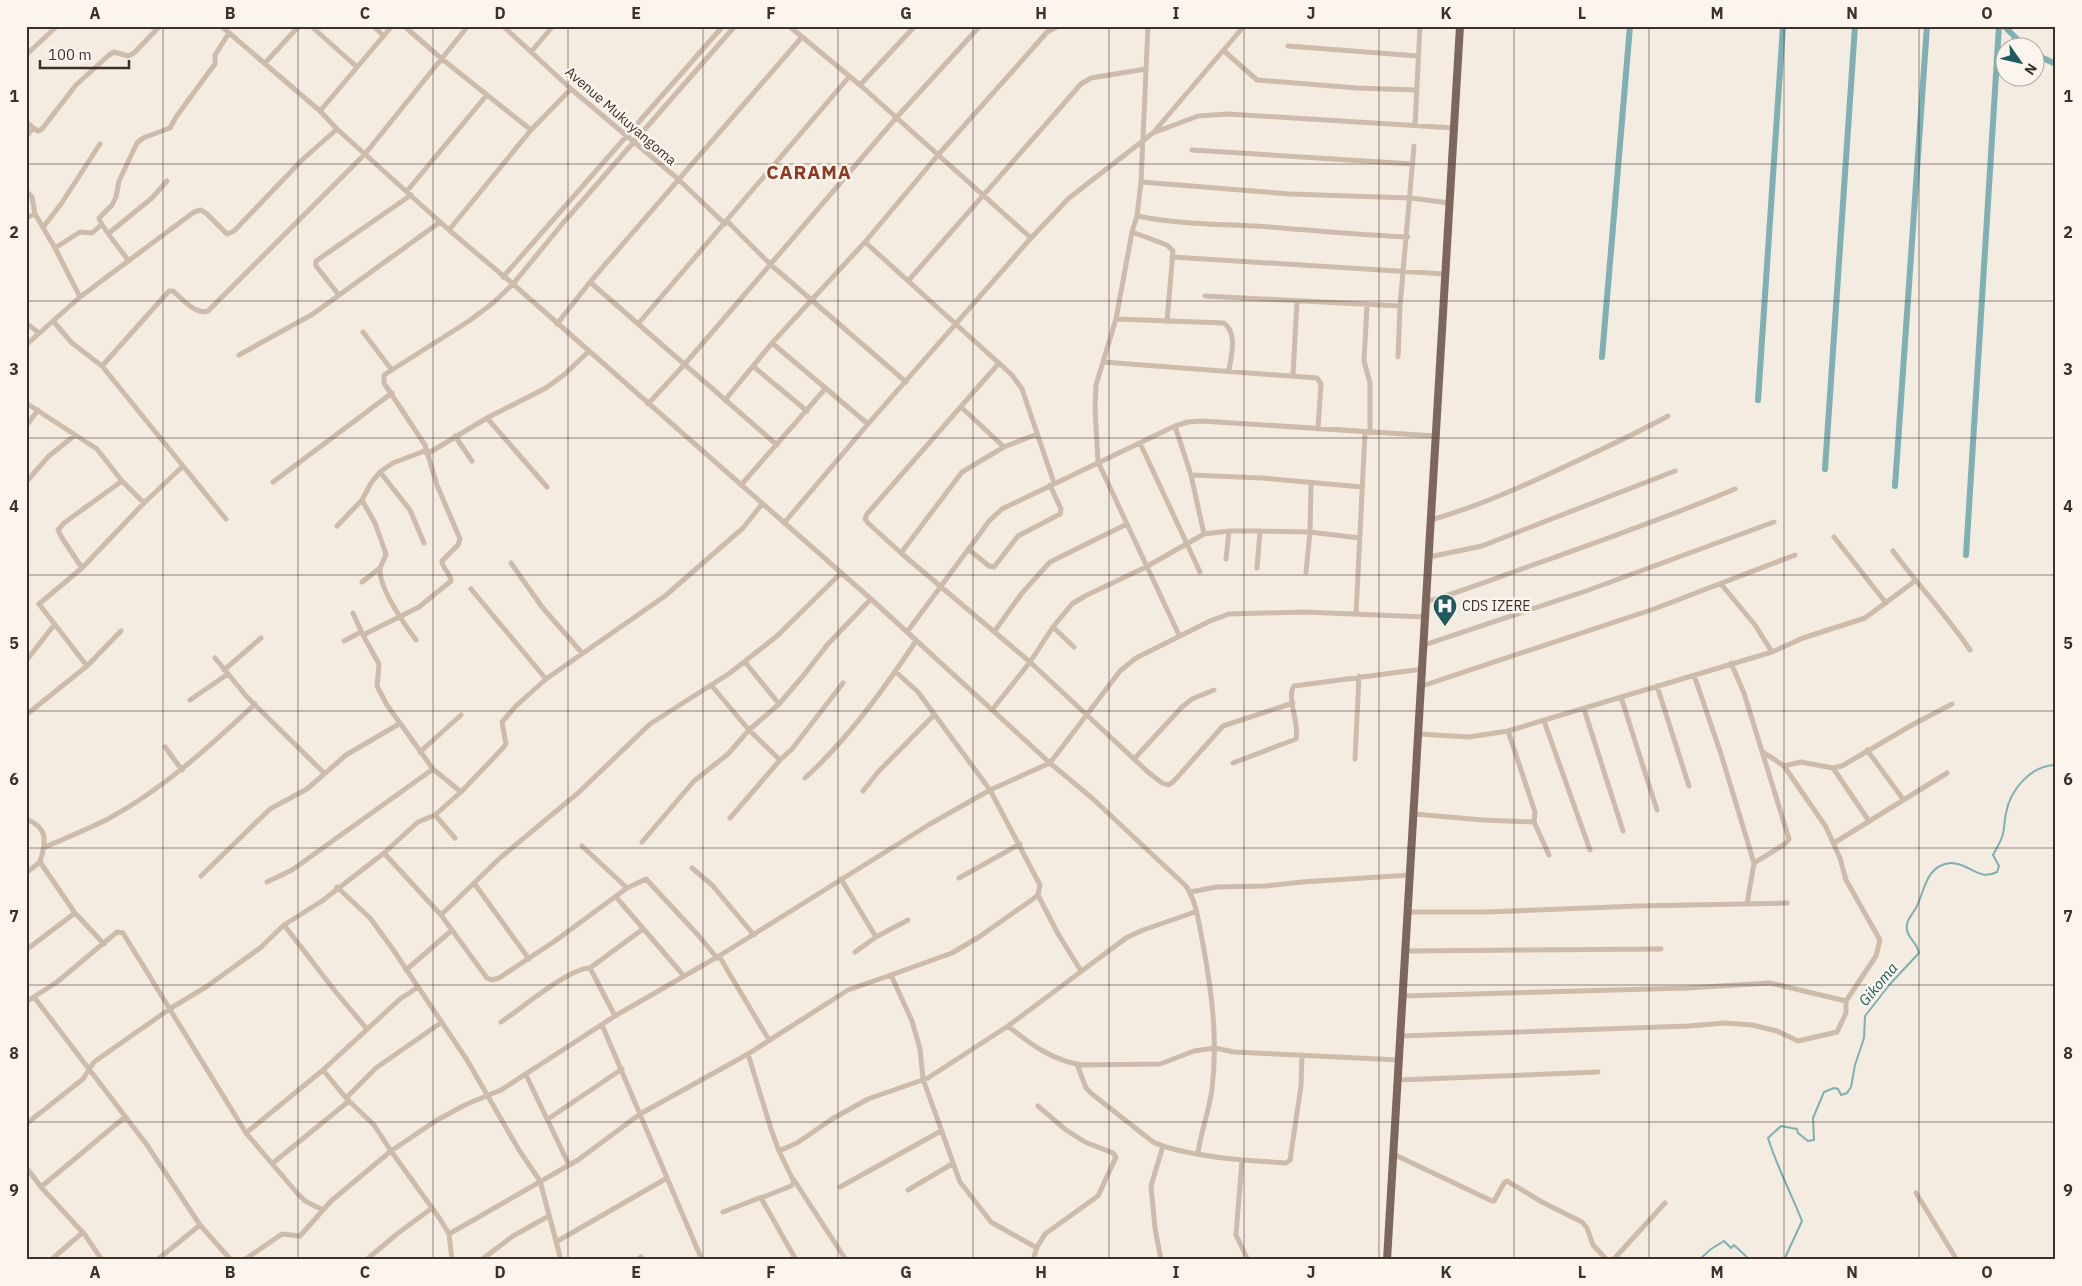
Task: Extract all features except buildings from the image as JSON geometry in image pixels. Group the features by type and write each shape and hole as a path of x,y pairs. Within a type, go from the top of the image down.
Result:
{"main road":[{"path":"1386,1260 1422,686 1460,26"}],"street":[{"path":"26,55 57,26"},
{"path":"26,121 32,128 38,131 42,130 76,84 109,55 117,52 128,56 134,53 160,26"},
{"path":"221,26 320,111 337,129 449,230 871,599 1186,886 1190,892 1196,912 1211,996 1215,1048 1212,1089 1198,1153"},
{"path":"265,64 299,26"},
{"path":"311,26 357,67"},
{"path":"374,26 384,36"},
{"path":"320,111 392,26"},
{"path":"404,26 486,96 532,130"},
{"path":"102,366 169,290 199,311 204,313 208,311 365,154 468,26"},
{"name":"Avenue Mukuyangoma","path":"503,26 571,89 678,180 770,264 906,382"},
{"path":"531,52 553,26"},
{"path":"503,277 628,137 723,26"},
{"path":"344,641 399,618 419,607 450,581 450,576 442,565 442,561 458,545 460,540 437,485 421,438 383,379 386,373 469,321 493,303 513,284 562,222 735,26"},
{"path":"789,26 860,85 1031,238"},
{"path":"860,85 914,26"},
{"path":"648,404 684,365 896,118 980,26"},
{"path":"725,400 772,343 865,242 938,155 1047,32 1058,26"},
{"path":"1148,26 1141,182 1137,216 1132,232 1116,319 1096,392 1098,462 1179,635"},
{"path":"784,523 1031,238 1069,198 1153,133 1244,26"},
{"path":"1415,125 1420,26"},
{"path":"129,261 101,225 99,218 112,205 116,197 119,181 132,151 143,138 170,128 214,64 215,55 229,33"},
{"path":"557,324 590,282 802,37"},
{"path":"1288,46 1418,56"},
{"path":"1224,51 1257,80 1357,88 1416,90"},
{"path":"908,281 982,194 1081,84 1092,78 1146,69"},
{"path":"638,324 849,77"},
{"path":"449,230 532,130 571,89"},
{"path":"339,295 316,266 316,261 409,193 486,96"},
{"path":"1153,133 1198,116 1210,115 1454,128"},
{"path":"26,137 32,128"},
{"path":"26,345 80,297 198,211 207,214 228,234 234,231 302,160 337,129"},
{"path":"44,226 100,144"},
{"path":"1398,357 1400,306 1408,237 1414,146"},
{"path":"1192,150 1413,164"},
{"path":"109,233 152,198 167,181"},
{"path":"1141,182 1290,194 1411,198 1450,203"},
{"path":"26,191 32,197 35,214 56,248 80,297"},
{"path":"26,218 35,214"},
{"path":"1137,216 1156,220 1222,226 1269,227 1337,234 1408,237"},
{"path":"239,355 313,314 440,222"},
{"path":"56,248 80,232 92,233 101,225"},
{"path":"1132,232 1168,245 1173,251 1167,322"},
{"path":"865,242 1012,375 1022,389 1038,434 1061,510 1060,514 1018,536 994,567 989,566 968,548"},
{"path":"1172,257 1404,273 1445,274"},
{"path":"590,282 777,445"},
{"path":"1205,296 1400,306"},
{"path":"1293,375 1297,302"},
{"path":"1356,614 1362,487 1370,383 1364,361 1367,305"},
{"path":"1116,319 1224,323 1230,327 1233,334 1229,372"},
{"path":"53,320 72,343 102,366 226,519"},
{"path":"26,323 39,333"},
{"path":"362,332 391,369"},
{"path":"772,343 868,424"},
{"path":"337,526 362,500 371,483 380,472 394,463 427,452 487,418 546,388 565,374 588,352"},
{"path":"1103,362 1317,378 1320,384 1318,428"},
{"path":"999,363 916,456 866,519 901,553 1030,662 1155,778 1168,785 1184,770 1222,726 1293,702"},
{"path":"754,367 807,411"},
{"path":"741,485 825,389"},
{"path":"273,482 392,393"},
{"path":"26,403 97,449 122,481 144,503"},
{"path":"961,407 1004,447"},
{"path":"26,426 38,410"},
{"path":"1431,520 1470,508 1517,490 1668,416"},
{"path":"487,418 547,487"},
{"path":"907,632 968,548 990,520 1002,510 1052,484 1175,426 1188,422 1202,421 1435,436"},
{"path":"1175,426 1191,475 1204,534"},
{"path":"901,553 962,472 1004,447 1038,434"},
{"path":"26,482 49,456 75,435"},
{"path":"455,436 472,461"},
{"path":"1140,443 1200,572"},
{"path":"87,666 39,604 82,568 144,503 183,466"},
{"path":"1429,558 1482,546 1675,471"},
{"path":"380,472 410,510 424,543"},
{"path":"1191,475 1262,478 1311,484 1362,487"},
{"path":"82,568 58,530 64,523 122,481"},
{"path":"1306,572 1310,532 1311,484"},
{"path":"1426,602 1462,592 1672,516 1735,490"},
{"path":"362,500 375,523 386,554 380,568 362,582"},
{"path":"26,1124 83,1079 94,1062 171,1008 206,987 260,948 284,925 322,901 337,887 384,853 418,822 435,815 461,792 506,744 502,722 504,718 546,679 666,596 743,528 762,504"},
{"path":"1424,645 1569,597 1774,522"},
{"path":"994,632 1022,593 1050,562 1127,524"},
{"path":"992,710 1072,604 1084,596 1146,567 1204,534 1260,530 1310,532 1359,538"},
{"path":"1257,568 1260,530"},
{"path":"1226,559 1229,531"},
{"path":"1834,537 1886,602"},
{"path":"1893,551 1915,581 1951,622 1970,650"},
{"path":"1422,686 1523,654 1721,584 1795,555"},
{"path":"512,563 542,607 582,653"},
{"path":"380,568 382,581 399,618 416,640"},
{"path":"441,914 500,858 578,793 650,724 745,662 790,625 841,573"},
{"path":"1418,734 1469,737 1508,731 1772,652 1803,638 1865,618 1915,581"},
{"path":"1721,584 1755,626 1772,652"},
{"path":"471,589 546,679"},
{"path":"642,842 694,781 728,754 749,730 779,704 828,644 871,599"},
{"path":"244,1260 282,1234 300,1236 331,1201 390,1151 449,1112 488,1096 526,1075 615,1016 718,957 930,824 990,790 1050,762 1120,672 1136,658 1179,635 1229,614 1304,612 1425,617"},
{"path":"353,613 362,634 379,664 377,686 399,724 433,769 461,792"},
{"path":"26,661 54,625"},
{"path":"1053,627 1074,647"},
{"path":"26,715 87,666 121,631"},
{"path":"190,700 226,672 261,638"},
{"path":"805,778 854,729 896,672 916,641"},
{"path":"215,658 255,704 324,773"},
{"path":"745,662 779,704"},
{"path":"1731,663 1744,693 1789,839 1785,844 1754,863"},
{"path":"1233,763 1296,739 1292,688 1294,686 1423,669"},
{"path":"896,672 918,692 990,790 1040,885 1038,895 1057,932 1081,971"},
{"path":"1694,675 1722,754 1754,863 1747,904"},
{"path":"1355,759 1359,676"},
{"path":"730,818 780,760 792,749 843,683"},
{"path":"710,685 749,730 780,760"},
{"path":"1657,686 1689,786"},
{"path":"1134,759 1187,702 1214,690"},
{"path":"1621,697 1657,810"},
{"path":"45,847 108,819 158,788 182,770 255,704"},
{"path":"1784,766 1802,762 1833,768 1842,766 1952,704"},
{"path":"1584,709 1623,831"},
{"path":"420,752 461,715"},
{"path":"863,791 878,772 934,715"},
{"path":"1544,721 1590,850"},
{"path":"200,876 270,809 307,789 346,755 399,724"},
{"path":"1508,731 1534,812 1534,822 1548,855"},
{"path":"165,746 182,770"},
{"path":"1868,750 1903,799"},
{"path":"1401,1036 1689,1026 1725,1023 1752,1025 1777,1031 1798,1041 1837,1032 1846,1013 1846,1002 1876,956 1880,940 1846,880 1834,843 1826,827 1784,766 1763,752"},
{"path":"1833,768 1869,821"},
{"path":"267,882 292,870 433,769"},
{"path":"1834,843 1947,773"},
{"path":"1414,814 1534,822"},
{"path":"435,815 455,838"},
{"path":"26,873 40,862 45,847 41,829 36,823 27,820"},
{"path":"959,878 1020,844"},
{"path":"582,846 627,888"},
{"path":"384,853 441,914 451,931 488,978 492,980 499,978 529,959 627,888 640,880 646,879 718,957 769,1040"},
{"path":"40,862 75,912 104,944"},
{"path":"692,868 712,885 754,935"},
{"path":"1190,892 1216,887 1266,886 1410,875"},
{"path":"841,879 876,937"},
{"path":"474,883 529,959"},
{"path":"337,887 370,918 442,1022 519,1150 540,1181 560,1260"},
{"path":"449,1234 569,1165 640,1114 748,1054 848,990 952,953 979,937 1038,895"},
{"path":"616,897 684,976"},
{"path":"1408,912 1485,912 1787,903"},
{"path":"26,950 75,912"},
{"path":"779,1151 868,1099 923,1079 1008,1026 1081,971 1136,933 1196,912"},
{"path":"854,952 876,937 908,920"},
{"path":"284,925 366,1028"},
{"path":"501,1022 568,975 581,968 590,968 643,929"},
{"path":"406,970 451,931"},
{"path":"26,1002 57,982 117,932 125,935 246,1133 297,1193 323,1210"},
{"path":"1405,952 1662,949"},
{"path":"590,968 615,1016"},
{"path":"891,975 912,1021 920,1050 923,1079 952,1164 963,1188 991,1222 1037,1248"},
{"path":"1403,996 1687,988 1770,983 1846,1002"},
{"path":"246,1133 323,1070 366,1028 400,999 417,988"},
{"path":"34,997 146,1145 200,1225 231,1260"},
{"path":"273,1163 348,1100 376,1068 442,1022"},
{"path":"602,1025 702,1260"},
{"path":"1008,1026 1054,1058 1077,1064 1141,1066 1160,1064 1194,1051 1215,1048 1234,1052 1399,1060"},
{"path":"748,1054 779,1151 794,1180 846,1260"},
{"path":"1077,1064 1086,1088 1092,1094 1142,1134 1163,1146 1242,1160 1286,1163 1290,1160 1301,1086 1302,1055"},
{"path":"548,1119 622,1069"},
{"path":"323,1070 348,1100 374,1125 390,1151 432,1208 449,1234 452,1260"},
{"path":"1398,1080 1598,1072"},
{"path":"526,1075 569,1165"},
{"path":"1034,1260 1037,1248 1045,1234 1098,1196 1116,1157 1114,1154 1085,1142 1066,1130 1038,1106"},
{"path":"41,1187 124,1117"},
{"path":"840,1187 941,1131"},
{"path":"1161,1260 1150,1186 1163,1146"},
{"path":"1393,1154 1492,1201 1494,1201 1507,1181 1542,1202 1582,1222 1588,1228 1593,1245 1607,1260"},
{"path":"1242,1160 1236,1235 1248,1260"},
{"path":"908,1190 952,1164"},
{"path":"26,1167 41,1187 83,1232 98,1258"},
{"path":"556,1242 667,1178"},
{"path":"723,1212 791,1186 794,1180"},
{"path":"1916,1193 1958,1260"},
{"path":"763,1197 762,1200 796,1260"},
{"path":"1612,1260 1665,1203"},
{"path":"366,1260 432,1208"},
{"path":"481,1260 513,1236 549,1216"},
{"path":"157,1260 200,1225"},
{"path":"51,1260 83,1232"}],"waterway":[{"path":"1602,357 1630,26"},
{"path":"1758,400 1783,26"},
{"path":"1825,469 1855,26"},
{"path":"1895,486 1927,26"},
{"path":"1966,555 1999,26"},
{"path":"2004,26 2016,38"},
{"path":"2044,59 2056,64"},
{"name":"Gikoma","path":"1784,1260 1802,1221 1768,1138 1781,1126 1797,1129 1798,1133 1808,1141 1814,1140 1813,1118 1824,1092 1834,1088 1838,1089 1841,1095 1847,1093 1851,1087 1855,1065 1864,1038 1865,1016 1890,984 1919,953 1917,946 1909,936 1907,924 1931,873 1942,865 1950,863 1963,865 1984,875 1997,872 1999,866 1993,855 2004,831 2008,804 2012,796 2023,780 2030,774 2038,769 2056,765"},
{"name":"Gikoma","path":"1699,1260 1724,1241 1731,1248 1734,1245 1750,1260"}],"place":[{"name":"CDS IZERE","path":"1445,627"}],"district":[{"name":"CARAMA","path":"809,172"}]}
